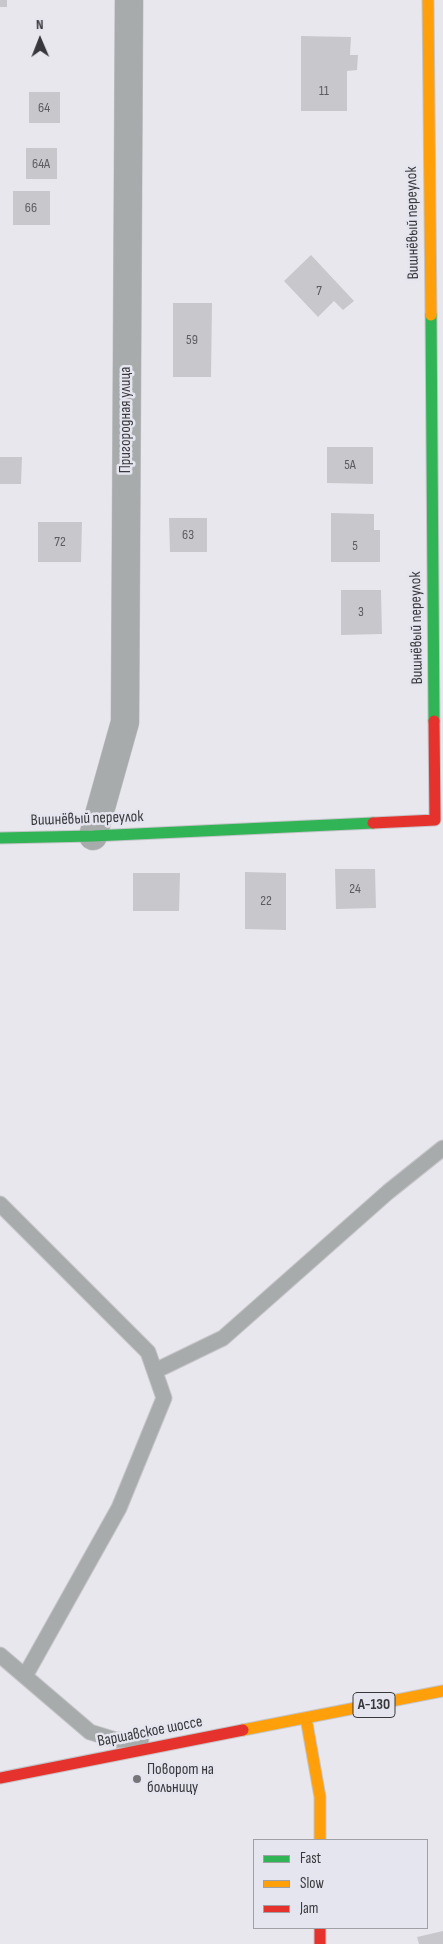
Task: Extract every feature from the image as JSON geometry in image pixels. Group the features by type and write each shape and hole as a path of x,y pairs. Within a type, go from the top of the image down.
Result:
{"street":[{"name":"Пригородная улица","path":"92,836 125,722 129,0"},
{"name":"Вишнёвый переулок","path":"0,838 92,836 435,820 428,0"},
{"name":"А-130","path":"306,1718 443,1691"},
{"name":"Варшавское шоссе","path":"0,1778 306,1718"},
{"path":"306,1718 320,1797 320,1839"},
{"path":"320,1929 320,1944"}],"lane":[{"path":"155,1370 223,1338 388,1192 443,1148"},
{"path":"0,1204 148,1352 164,1398 119,1508 25,1676"},
{"path":"0,1655 90,1732 102,1738 116,1740 195,1740"}],"building":[{"path":"0,0 7,0 7,7 0,7"},
{"path":"301,36 351,37 350,55 358,55 357,70 347,71 347,111 301,111"},
{"path":"29,92 60,92 60,123 29,123"},
{"path":"26,148 57,148 57,179 26,179"},
{"path":"13,191 50,191 50,225 13,225"},
{"path":"311,255 354,301 343,310 334,301 318,317 284,281"},
{"path":"173,303 212,303 211,377 173,377"},
{"path":"327,447 373,447 373,484 327,483"},
{"path":"0,457 22,457 21,484 0,484"},
{"path":"331,513 374,514 374,530 380,530 380,562 331,562"},
{"path":"169,518 207,518 207,552 170,552"},
{"path":"38,522 82,522 81,562 38,562"},
{"path":"341,590 381,590 382,634 341,635"},
{"path":"335,869 375,869 376,908 336,909"},
{"path":"245,872 286,873 286,930 245,929"},
{"path":"133,873 180,873 179,911 133,911"},
{"path":"443,1931 443,1944 419,1944 417,1937"}],"traffic: fast":[{"path":"431,315 434,721"},
{"path":"0,838 93,836 373,823"}],"traffic: slow":[{"path":"428,0 431,315"},
{"path":"243,1730 443,1691"},
{"path":"306,1718 320,1797 320,1839"}],"traffic: jam":[{"path":"373,823 435,820 434,721"},
{"path":"0,1778 243,1730"},
{"path":"320,1929 320,1944"}],"place":[{"name":"Поворот на больницу","path":"137,1779"}]}
